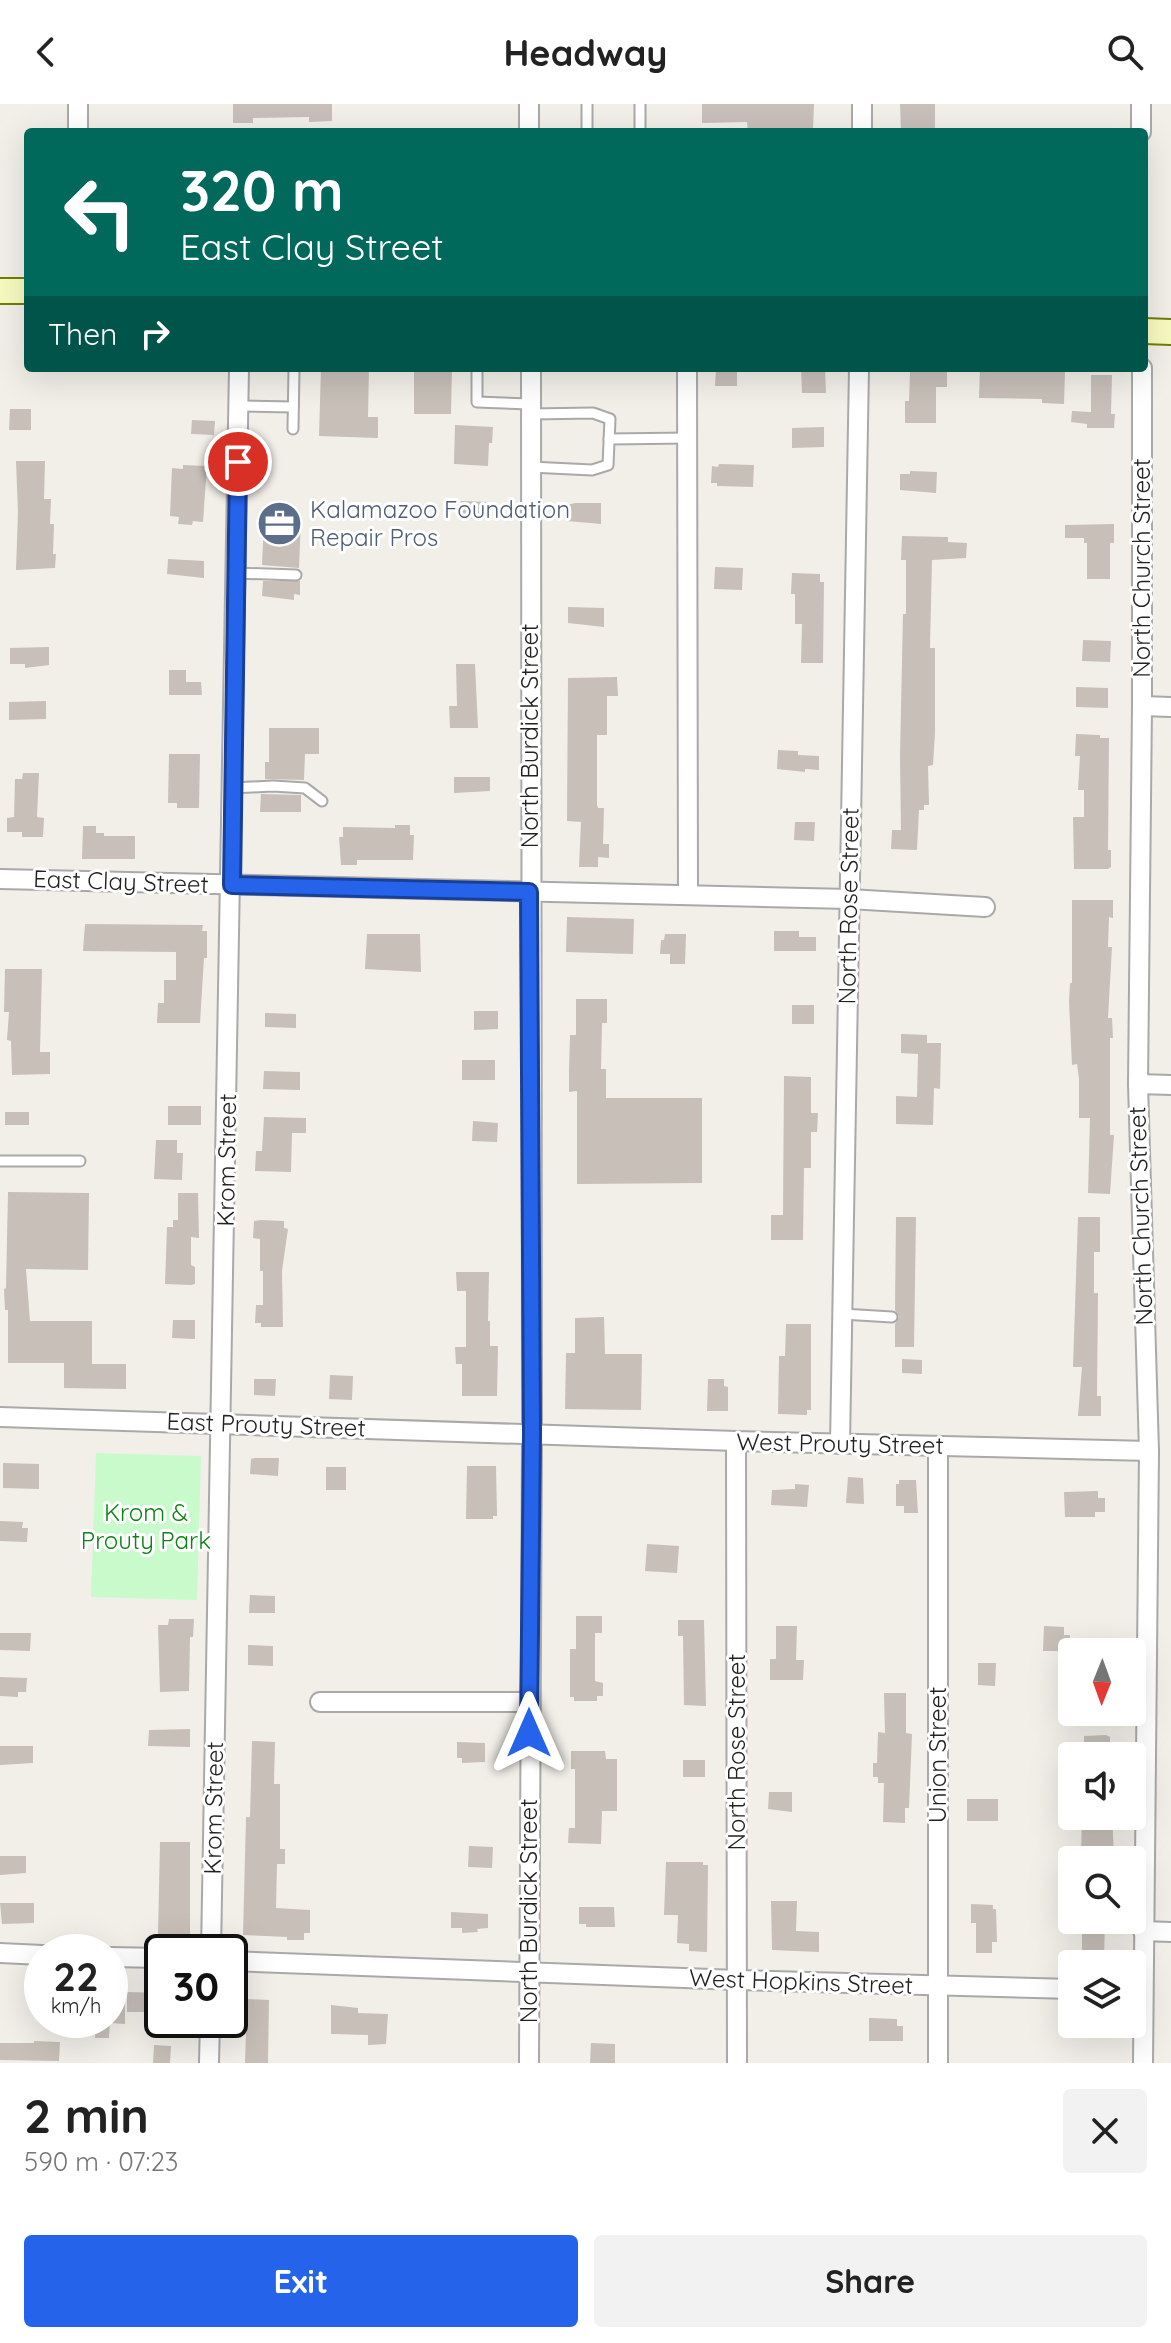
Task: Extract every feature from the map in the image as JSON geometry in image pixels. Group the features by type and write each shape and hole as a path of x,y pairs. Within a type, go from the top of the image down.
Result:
{"street":[{"path":"78,104 78,128"},
{"path":"529,104 529,128"},
{"path":"862,104 862,128"},
{"path":"1141,104 1141,128"},
{"path":"0,291 24,291"},
{"path":"1148,331 1171,332"},
{"name":"Krom Street","path":"211,1934 239,372"},
{"name":"North Burdick Street","path":"529,2063 531,372"},
{"path":"687,372 688,895"},
{"name":"North Rose Street","path":"840,1444 859,372"},
{"name":"North Church Street","path":"1142,372 1138,1084 1149,1451 1144,1846"},
{"path":"1142,706 1171,707"},
{"name":"East Clay Street","path":"0,879 849,899 985,907"},
{"path":"1138,1084 1171,1085"},
{"name":"East Prouty Street","path":"0,1417 532,1433"},
{"name":"West Prouty Street","path":"532,1433 1149,1451"},
{"name":"North Rose Street","path":"736,1441 737,2063"},
{"name":"Union Street","path":"938,1446 938,2063"},
{"path":"320,1702 529,1702"},
{"path":"1146,1931 1171,1932"},
{"path":"0,1953 24,1954"},
{"name":"West Hopkins Street","path":"248,1962 1058,1989"},
{"path":"209,2063 210,2038"},
{"name":"North Church Street","path":"1141,2038 1143,2063"}],"lane":[{"path":"587,104 587,128"},
{"path":"640,104 640,128"},
{"path":"293,429 294,372"},
{"path":"477,372 477,402 593,413 610,419 608,465 592,470 530,467"},
{"path":"239,406 293,407"},
{"path":"609,439 687,438"},
{"path":"236,573 296,575"},
{"path":"233,788 305,788 322,801"},
{"path":"0,1161 80,1161"},
{"path":"842,1314 892,1317"}],"green space":[{"name":"Krom & Prouty Park","path":"96,1453 201,1456 197,1600 91,1597"}],"building":[{"path":"233,104 332,104 332,121 309,122 309,117 253,118 253,123 233,123"},
{"path":"702,104 814,104 813,128 748,128 747,122 702,123"},
{"path":"900,104 935,104 935,128 901,128"},
{"path":"321,372 369,372 368,417 378,417 378,438 319,436"},
{"path":"414,372 452,372 451,414 414,414"},
{"path":"716,372 737,372 737,386 715,386"},
{"path":"801,372 825,372 826,393 802,393"},
{"path":"910,372 947,372 947,387 936,387 936,423 905,423 905,401 909,401"},
{"path":"980,372 1065,372 1064,404 1042,403 1042,399 979,398"},
{"path":"1091,375 1112,375 1111,414 1115,414 1114,428 1087,428 1087,424 1071,422 1072,411 1091,412"},
{"path":"10,409 31,409 31,430 9,430"},
{"path":"192,420 215,421 214,435 191,434"},
{"path":"455,425 493,427 488,466 454,464"},
{"path":"824,427 824,447 792,448 792,428"},
{"path":"16,461 45,461 44,499 51,499 50,524 54,524 55,568 16,570"},
{"path":"719,464 754,465 753,487 717,486 717,483 711,483 712,466 718,467"},
{"path":"183,465 207,466 203,522 193,521 192,525 178,524 179,517 170,516 172,468 183,469"},
{"path":"910,471 937,472 936,493 900,490 900,474 910,474"},
{"path":"461,501 489,502 489,518 460,519"},
{"path":"601,503 601,524 567,521 567,505"},
{"path":"301,519 299,568 262,565 264,521"},
{"path":"1114,524 1114,543 1110,543 1110,579 1087,579 1087,543 1084,543 1084,538 1065,538 1065,525"},
{"path":"902,536 948,537 948,542 967,543 966,558 932,560 930,648 935,648 935,733 933,765 928,766 929,805 919,810 917,850 891,849 892,830 901,830 903,614 906,614 906,560 901,560"},
{"path":"168,559 204,561 204,578 167,574"},
{"path":"715,567 743,568 742,590 714,589"},
{"path":"792,573 820,574 820,582 824,582 823,663 801,663 802,624 795,624"},
{"path":"263,581 300,581 300,595 294,594 294,600 262,596"},
{"path":"568,607 604,608 604,627 568,623"},
{"path":"1083,640 1111,641 1110,662 1082,661"},
{"path":"49,647 49,665 25,668 25,664 10,664 10,648"},
{"path":"456,664 475,664 478,728 450,728 449,706 457,706"},
{"path":"169,670 186,670 186,682 201,682 202,695 169,695"},
{"path":"617,677 618,696 607,696 607,735 597,735 597,805 604,808 603,844 609,844 609,858 598,857 598,867 579,867 581,822 567,821 568,678"},
{"path":"1076,687 1108,688 1108,708 1076,707"},
{"path":"46,701 46,719 9,720 9,702"},
{"path":"269,728 319,728 319,754 305,754 304,780 265,779 265,762 269,762"},
{"path":"1076,734 1109,738 1108,850 1111,850 1111,867 1108,869 1074,869 1073,817 1084,817 1084,790 1078,790 1080,756 1075,756"},
{"path":"778,750 819,756 819,770 777,769"},
{"path":"169,754 200,754 199,808 177,808 177,803 168,803"},
{"path":"23,773 39,773 37,817 44,818 43,837 22,837 22,832 7,832 7,818 14,817 15,779 22,779"},
{"path":"454,777 490,777 490,791 454,793"},
{"path":"261,794 301,795 301,812 260,812"},
{"path":"795,822 815,822 814,841 794,840"},
{"path":"395,825 410,825 410,835 414,835 413,860 357,860 357,865 341,865 339,837 343,837 343,827 395,828"},
{"path":"83,826 96,826 96,833 104,833 104,836 135,836 135,859 82,859"},
{"path":"1072,900 1113,900 1108,947 1112,947 1108,1018 1112,1018 1113,1038 1110,1038 1110,1135 1114,1135 1110,1194 1088,1193 1090,1118 1079,1118 1079,1079 1077,1064 1072,1065 1069,1002 1072,983"},
{"path":"567,917 634,919 633,954 566,952"},
{"path":"85,924 203,925 202,931 207,931 207,958 204,958 200,1023 157,1023 158,1003 164,1003 164,980 176,980 176,952 83,951"},
{"path":"774,931 799,931 799,937 816,937 816,951 774,951"},
{"path":"367,934 420,934 421,972 365,969"},
{"path":"665,934 686,934 685,964 670,964 670,954 660,954 661,940 664,940"},
{"path":"5,969 42,969 40,1052 50,1052 50,1074 12,1075 11,1041 7,1040 9,1012 4,1012"},
{"path":"576,999 607,999 607,1023 602,1023 601,1069 606,1069 606,1098 702,1098 702,1183 577,1184 577,1091 569,1092 570,1035 576,1035"},
{"path":"792,1005 814,1005 814,1024 792,1024"},
{"path":"474,1011 498,1011 498,1029 474,1030"},
{"path":"265,1013 296,1014 296,1028 265,1027"},
{"path":"901,1034 927,1035 927,1043 941,1043 940,1089 934,1088 933,1125 896,1124 896,1096 917,1097 918,1054 901,1053"},
{"path":"462,1060 495,1060 495,1080 462,1080"},
{"path":"264,1071 300,1072 300,1090 263,1089"},
{"path":"784,1076 811,1077 811,1113 818,1113 817,1132 811,1132 811,1168 804,1168 803,1240 771,1240 771,1215 783,1215"},
{"path":"168,1106 201,1106 201,1125 168,1125"},
{"path":"5,1112 29,1112 29,1125 5,1125"},
{"path":"264,1117 306,1118 306,1133 292,1133 291,1172 255,1171 256,1151 262,1151"},
{"path":"473,1121 498,1123 497,1142 472,1141"},
{"path":"156,1140 177,1140 177,1153 183,1153 182,1180 154,1179"},
{"path":"8,1192 89,1193 88,1270 26,1269 30,1321 92,1321 92,1364 126,1364 126,1389 64,1388 64,1363 8,1363 8,1310 5,1310 4,1289"},
{"path":"178,1193 198,1193 199,1238 191,1237 195,1284 191,1285 165,1284 167,1227 173,1227 173,1220 178,1220"},
{"path":"896,1217 916,1217 914,1347 895,1347 895,1324 899,1317 895,1310"},
{"path":"1078,1217 1100,1217 1100,1252 1094,1252 1094,1293 1098,1293 1097,1396 1101,1396 1101,1416 1078,1416 1082,1367 1073,1367"},
{"path":"254,1221 284,1221 284,1228 288,1229 282,1271 283,1327 261,1327 261,1323 255,1323 256,1305 263,1305 263,1271 260,1271 260,1239 253,1238"},
{"path":"456,1272 489,1272 490,1346 498,1346 497,1396 462,1396 462,1364 456,1364 455,1347 466,1347 466,1291 457,1291"},
{"path":"604,1317 605,1354 642,1354 641,1410 565,1409 566,1353 575,1353 575,1318"},
{"path":"173,1320 195,1320 195,1339 172,1338"},
{"path":"786,1324 811,1324 811,1410 807,1410 807,1415 778,1414 779,1356 785,1356"},
{"path":"902,1359 922,1360 922,1374 902,1373"},
{"path":"330,1375 353,1376 352,1400 329,1399"},
{"path":"254,1379 276,1379 275,1396 254,1395"},
{"path":"708,1379 724,1379 724,1386 728,1387 728,1411 707,1411"},
{"path":"279,1458 278,1476 250,1474 251,1459"},
{"path":"3,1463 39,1464 39,1489 3,1488"},
{"path":"467,1466 496,1466 497,1516 493,1519 466,1519"},
{"path":"326,1467 346,1467 346,1490 326,1490"},
{"path":"848,1477 863,1478 864,1504 846,1503"},
{"path":"899,1480 916,1480 918,1513 904,1513 904,1506 896,1506 896,1484"},
{"path":"795,1484 809,1485 807,1507 771,1505 772,1490 795,1489"},
{"path":"1098,1491 1098,1498 1105,1498 1105,1512 1095,1512 1095,1517 1065,1517 1064,1492"},
{"path":"0,1521 23,1522 22,1528 28,1528 27,1542 0,1541"},
{"path":"647,1544 679,1546 677,1573 645,1571"},
{"path":"250,1595 275,1596 275,1613 249,1613"},
{"path":"576,1616 602,1616 602,1633 595,1633 595,1681 603,1683 603,1696 597,1696 597,1701 574,1701 574,1697 570,1697 570,1649 576,1649"},
{"path":"169,1619 194,1619 193,1637 190,1637 189,1691 160,1692 158,1625 168,1625"},
{"path":"678,1620 704,1620 706,1706 684,1705 683,1636 678,1636"},
{"path":"776,1626 797,1626 796,1660 804,1660 803,1680 770,1680 770,1659 776,1659"},
{"path":"1044,1626 1064,1627 1064,1635 1070,1635 1070,1638 1058,1638 1058,1651 1043,1651"},
{"path":"0,1633 31,1633 30,1651 0,1650"},
{"path":"248,1645 273,1646 273,1666 248,1665"},
{"path":"978,1663 996,1663 995,1686 978,1685"},
{"path":"0,1677 27,1678 26,1692 18,1692 18,1697 0,1696"},
{"path":"884,1693 906,1693 906,1733 912,1734 909,1808 905,1808 905,1823 883,1822 884,1783 878,1783 878,1777 873,1777 873,1763 877,1763 878,1732 885,1733"},
{"path":"190,1729 190,1747 148,1746 149,1730"},
{"path":"1106,1735 1110,1737 1110,1742 1084,1742 1084,1736"},
{"path":"252,1741 275,1742 274,1784 280,1784 280,1849 285,1849 285,1864 277,1864 276,1908 310,1910 310,1933 304,1933 304,1940 243,1934 246,1817 250,1817"},
{"path":"457,1742 485,1743 485,1762 462,1763 462,1758 457,1758"},
{"path":"0,1746 33,1746 33,1763 0,1765"},
{"path":"571,1751 605,1751 606,1759 617,1759 617,1811 602,1811 601,1844 568,1843 569,1828 575,1828 575,1769 571,1769"},
{"path":"683,1760 705,1760 705,1777 683,1777"},
{"path":"769,1792 792,1792 792,1812 768,1809"},
{"path":"967,1799 998,1799 998,1821 967,1821"},
{"path":"1082,1830 1113,1830 1114,1846 1081,1846"},
{"path":"160,1842 190,1842 190,1934 158,1934"},
{"path":"469,1846 493,1847 492,1868 468,1867"},
{"path":"0,1856 26,1856 26,1873 0,1875"},
{"path":"666,1862 703,1862 703,1865 708,1865 707,1952 689,1951 689,1944 677,1943 678,1915 664,1915"},
{"path":"771,1901 797,1901 796,1931 819,1932 819,1952 772,1950"},
{"path":"0,1903 34,1903 34,1923 2,1924"},
{"path":"971,1904 993,1905 996,1909 997,1942 992,1942 992,1953 976,1953 976,1923 971,1923"},
{"path":"579,1907 614,1907 615,1927 586,1927 586,1924 579,1924"},
{"path":"451,1912 488,1914 488,1928 462,1933 462,1928 451,1928"},
{"path":"1082,1934 1105,1934 1104,1950 1082,1950"},
{"path":"128,1992 144,1992 144,2012 128,2012"},
{"path":"248,1999 269,2000 268,2063 245,2063"},
{"path":"331,2005 358,2008 358,2013 388,2014 386,2044 368,2045 368,2035 331,2034"},
{"path":"869,2018 897,2019 897,2026 903,2026 903,2041 869,2041"},
{"path":"60,2042 59,2061 0,2060 0,2043"},
{"path":"591,2043 615,2044 615,2063 590,2063"},
{"path":"154,2045 171,2046 170,2063 153,2063"}],"place":[{"name":"Kalamazoo Foundation Repair Pros","path":"279,524"}],"route":[{"path":"238,462 232,885 529,892 532,1433 529,1733"}]}
